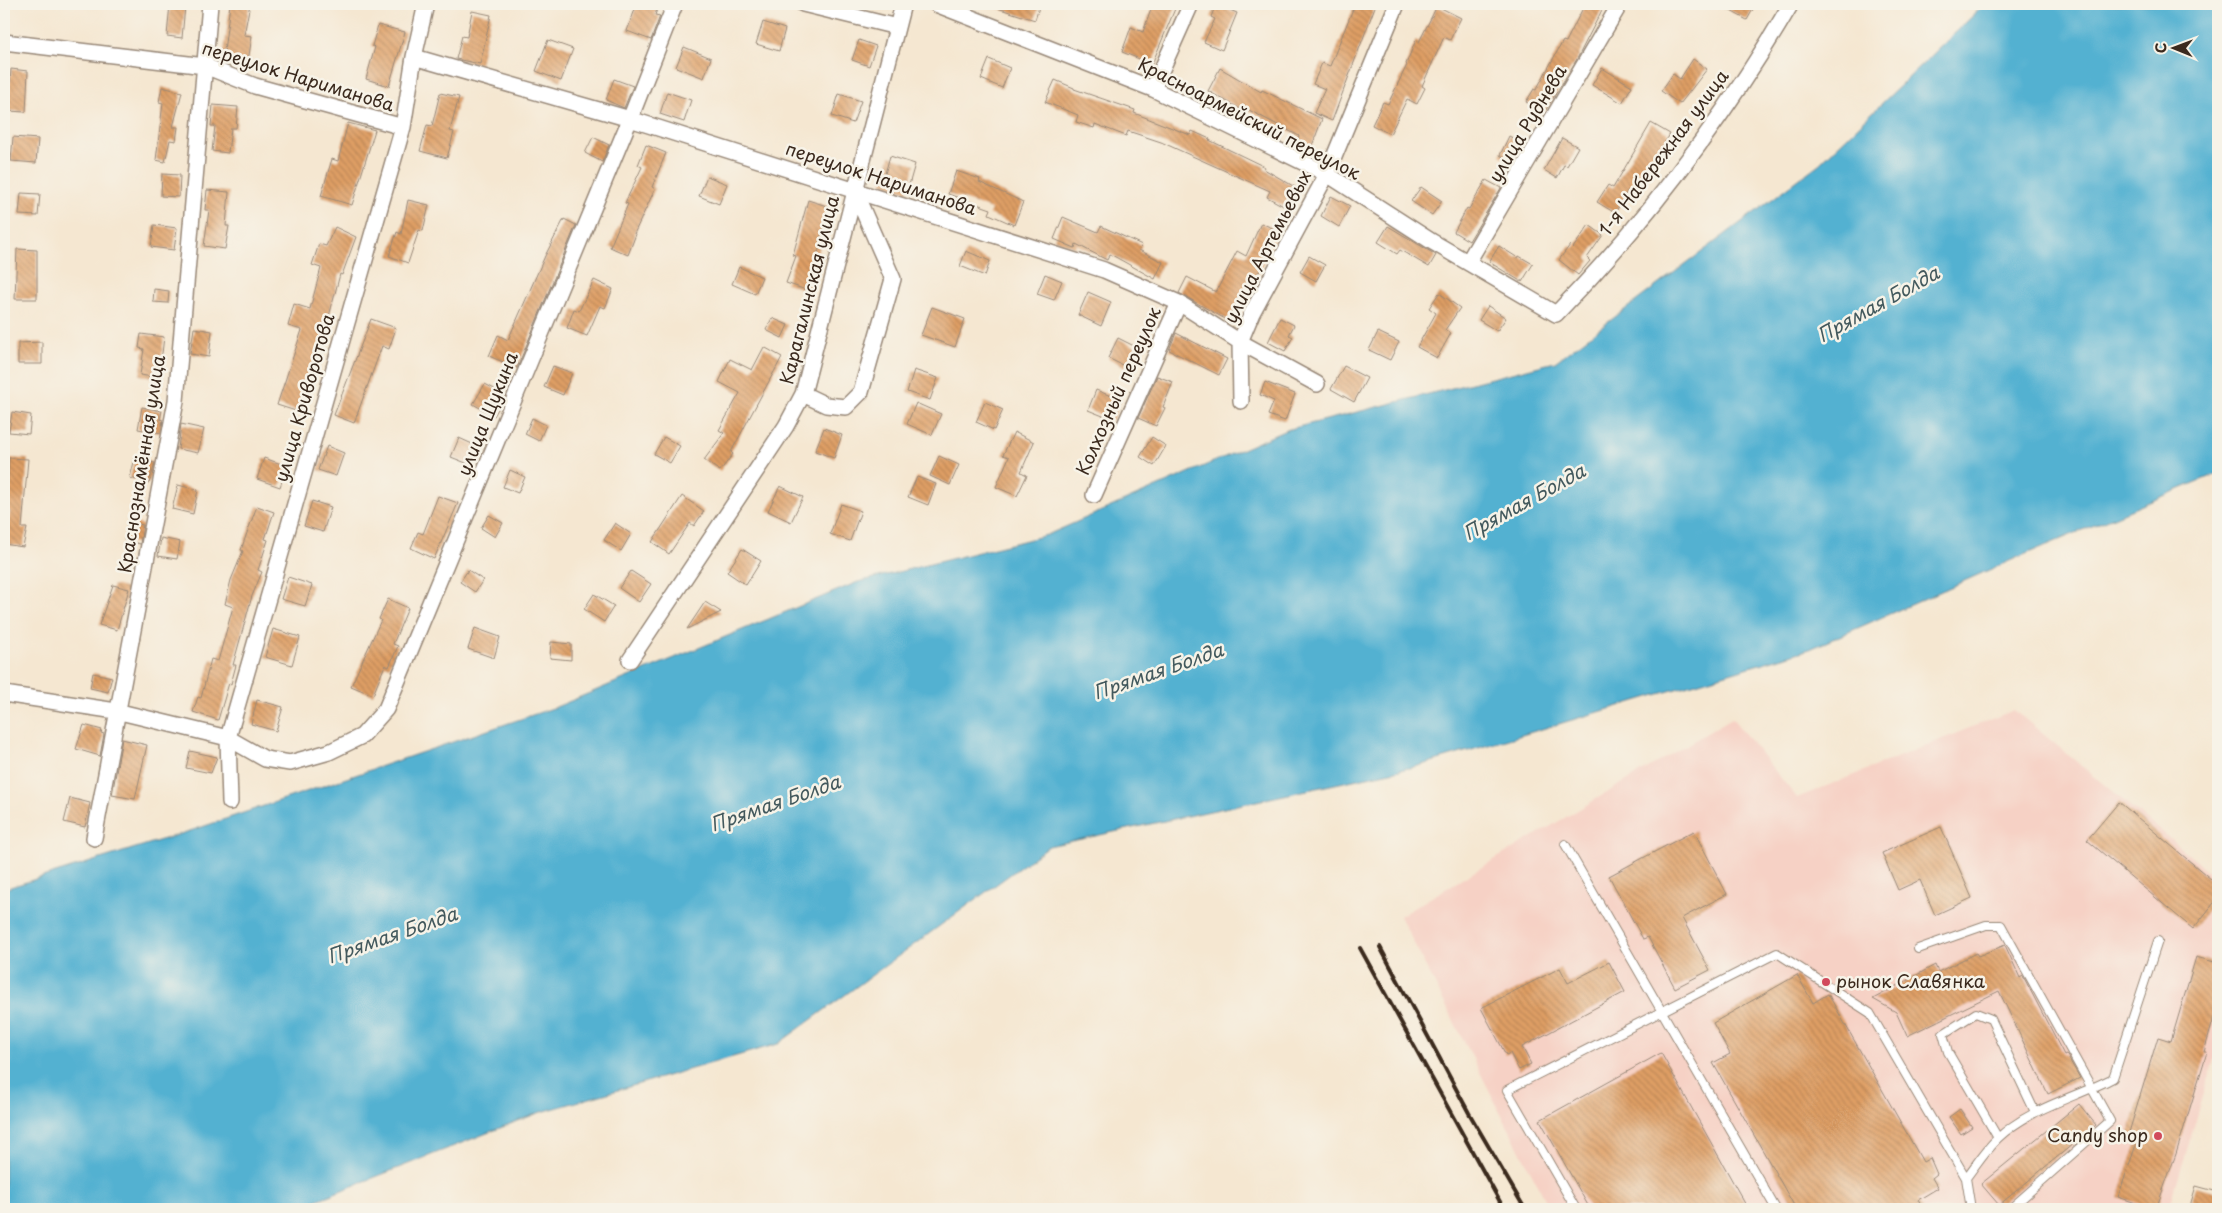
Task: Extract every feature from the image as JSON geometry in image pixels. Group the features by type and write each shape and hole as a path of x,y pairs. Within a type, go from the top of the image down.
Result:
{"street":[{"name":"Краснознамённая улица","path":"94,838 116,711 176,401 210,4"},
{"name":"улица Криворотова","path":"230,802 228,738 403,128 414,57 426,4"},
{"name":"улица Щукина","path":"228,738 265,759 290,763 329,752 362,736 386,709 630,120 674,4"},
{"path":"803,4 897,26"},
{"name":"Карагалинская улица","path":"630,660 786,426 804,394 854,190 903,4"},
{"name":"Красноармейский переулок","path":"936,4 1154,89 1327,174 1468,262 1556,314"},
{"path":"1154,89 1191,4"},
{"name":"улица Артемьевых","path":"1241,401 1240,342 1252,313 1327,174 1398,4"},
{"name":"улица Руднева","path":"1468,262 1620,4"},
{"name":"1-я Набережная улица","path":"1556,314 1602,267 1687,159 1766,46 1791,4"},
{"name":"переулок Нариманова","path":"4,42 205,66 255,86 403,128"},
{"name":"переулок Нариманова","path":"414,57 630,120 1104,270 1179,303 1240,342 1318,384"},
{"path":"804,394 826,405 846,407 861,392 893,279 854,190"},
{"name":"Колхозный переулок","path":"1094,495 1179,303"},
{"path":"4,694 116,711 228,738"}],"lane":[{"path":"1565,844 1776,1209"},
{"path":"1918,949 1986,925 2001,925 2110,1121 2010,1209"},
{"path":"1966,1178 1998,1138 2035,1112 2092,1089 2113,1078 2158,941"},
{"path":"1576,1209 1507,1090 1777,953 1870,1013 1966,1178 1971,1209"},
{"path":"1998,1138 1948,1052 1943,1034 1976,1012 1991,1019 2035,1112"}],"shaded area":[{"name":"рынок Славянка","path":"2014,710 2218,879 2218,1047 2169,1209 1550,1209 1400,916 1732,718 1797,798"}],"water":[{"name":"Прямая Болда","path":"1985,4 2218,4 2218,473 2014,559 1810,649 1418,766 1049,846 778,1044 538,1113 294,1209 4,1209 4,889 190,831 556,707 858,582 1047,535 1286,430 1555,362 1819,164"}],"building":[{"path":"170,4 185,6 182,38 167,36"},
{"path":"230,4 250,4 244,35 252,36 248,62 223,59"},
{"path":"637,4 659,4 655,15 660,16 651,40 627,31"},
{"path":"995,4 1040,4 1035,20 994,7"},
{"path":"1153,4 1177,4 1152,64 1122,52 1131,27 1143,32"},
{"path":"1216,4 1237,13 1222,50 1204,42 1215,19 1211,17"},
{"path":"1355,4 1376,4 1332,121 1314,113 1325,89 1313,84 1322,63 1330,66"},
{"path":"1585,4 1605,4 1577,59 1544,113 1526,102 1534,89 1536,90 1563,41 1566,42"},
{"path":"1718,4 1756,4 1747,20"},
{"path":"1437,6 1461,18 1450,40 1444,37 1422,86 1425,88 1417,104 1407,99 1390,134 1372,125 1383,102 1388,104 1407,65 1416,40 1419,42"},
{"path":"472,11 491,15 480,64 456,59 462,36 467,37"},
{"path":"763,22 785,29 779,51 756,44"},
{"path":"378,25 405,32 389,86 366,79 375,47 372,46"},
{"path":"548,40 573,49 561,81 536,71"},
{"path":"859,40 876,46 869,66 852,60"},
{"path":"684,47 711,58 704,78 676,67"},
{"path":"989,59 1010,68 1002,88 981,79"},
{"path":"1693,59 1707,69 1680,104 1661,91 1673,74 1680,79"},
{"path":"1220,68 1261,92 1262,90 1322,119 1312,146 1297,141 1299,136 1245,108 1244,111 1208,91"},
{"path":"1602,68 1632,86 1622,103 1592,85"},
{"path":"11,69 28,71 26,112 8,111"},
{"path":"614,79 633,86 624,108 606,100"},
{"path":"1055,80 1074,89 1135,110 1134,113 1190,135 1192,131 1210,139 1265,167 1264,169 1300,190 1289,209 1267,197 1270,191 1161,142 1128,131 1126,136 1095,124 1094,128 1076,122 1078,115 1045,102"},
{"path":"162,87 182,92 173,127 178,127 176,141 170,140 165,162 156,160 163,103 159,102"},
{"path":"667,92 691,100 684,122 660,114"},
{"path":"440,93 459,97 450,131 454,132 447,158 420,151 427,125 432,126"},
{"path":"839,94 861,101 853,123 832,116"},
{"path":"213,105 238,107 236,128 231,128 228,153 212,151 215,126 211,126"},
{"path":"348,123 375,130 352,205 321,196 332,159 338,161"},
{"path":"1651,123 1670,134 1647,174 1649,175 1638,195 1628,190 1615,213 1597,202 1608,185 1613,188"},
{"path":"1509,136 1526,145 1515,163 1500,155"},
{"path":"13,137 38,139 36,163 11,161"},
{"path":"593,137 609,145 602,162 585,153"},
{"path":"1562,138 1578,147 1567,166 1564,165 1557,178 1544,170"},
{"path":"646,145 666,153 652,187 655,189 634,234 636,234 628,255 610,247 628,204 625,203 642,167 638,165"},
{"path":"890,156 915,164 907,192 882,184"},
{"path":"956,171 980,179 979,182 1023,202 1014,225 989,214 991,209 948,194"},
{"path":"162,174 180,175 179,197 161,196"},
{"path":"707,176 727,184 719,204 699,196"},
{"path":"1486,180 1501,188 1469,241 1454,232 1467,208 1469,209"},
{"path":"1421,187 1442,201 1432,215 1411,201"},
{"path":"207,190 229,192 226,226 229,226 225,249 204,246 209,210 205,210"},
{"path":"21,193 40,194 38,216 19,215"},
{"path":"1331,196 1350,206 1339,227 1321,216"},
{"path":"408,200 429,205 423,231 419,230 408,263 389,256 397,232 401,234"},
{"path":"808,200 830,207 819,242 821,243 811,275 814,276 809,291 786,283 796,256 793,255"},
{"path":"1063,217 1098,232 1101,226 1142,245 1139,250 1163,262 1155,279 1110,254 1107,260 1076,244 1075,248 1054,239"},
{"path":"564,219 576,225 517,368 489,356 498,335 508,340 545,256"},
{"path":"1261,223 1279,231 1253,284 1249,282 1227,320 1179,293 1187,277 1216,292 1237,251 1246,256"},
{"path":"154,225 177,228 174,250 151,247"},
{"path":"1589,225 1603,235 1587,258 1590,261 1578,275 1559,260 1570,245 1573,248"},
{"path":"1388,226 1436,255 1429,267 1400,250 1397,254 1378,242"},
{"path":"335,227 356,237 342,275 340,274 324,336 299,412 277,405 302,330 288,326 294,304 310,309 321,268 312,265 319,244 326,246"},
{"path":"1499,246 1518,258 1519,256 1533,264 1522,282 1489,262"},
{"path":"17,249 37,250 37,299 15,299"},
{"path":"966,251 990,261 985,276 960,266"},
{"path":"1309,256 1325,265 1316,281 1300,272"},
{"path":"739,267 762,277 755,294 732,284"},
{"path":"1045,274 1062,281 1054,300 1037,294"},
{"path":"594,280 613,289 605,308 600,306 587,336 567,328 574,309 579,311"},
{"path":"154,289 169,291 168,303 153,302"},
{"path":"1088,292 1111,302 1101,326 1078,315"},
{"path":"1439,293 1460,308 1445,330 1451,333 1437,358 1417,347 1436,313 1429,308"},
{"path":"1488,306 1506,318 1497,331 1479,320"},
{"path":"932,307 965,319 955,347 921,335"},
{"path":"772,318 788,325 782,338 766,330"},
{"path":"1280,318 1294,325 1289,335 1293,337 1285,351 1268,342"},
{"path":"371,319 396,328 389,349 382,346 354,423 334,415"},
{"path":"194,328 212,331 209,357 190,354"},
{"path":"1378,332 1399,342 1390,360 1369,350"},
{"path":"1176,333 1227,359 1219,375 1169,350"},
{"path":"141,334 164,337 159,378 140,375 144,349 139,348"},
{"path":"1118,338 1136,347 1126,367 1108,358"},
{"path":"42,342 42,364 18,364 18,343"},
{"path":"764,347 782,357 731,452 733,454 720,471 704,460 724,433 719,430 740,393 719,382 730,359 752,370"},
{"path":"553,366 572,373 563,395 544,387"},
{"path":"1344,366 1367,378 1354,402 1331,389"},
{"path":"914,370 938,378 930,400 907,392"},
{"path":"1157,376 1173,382 1163,407 1165,408 1156,426 1138,418"},
{"path":"1265,382 1295,394 1285,421 1268,415 1274,401 1260,395"},
{"path":"485,384 506,395 494,416 473,404"},
{"path":"1096,390 1121,400 1113,420 1088,410"},
{"path":"985,402 1003,410 994,430 976,422"},
{"path":"916,403 941,414 932,435 907,424"},
{"path":"142,407 162,411 160,419 163,420 161,433 138,429"},
{"path":"12,412 31,415 29,434 9,432"},
{"path":"532,418 546,425 539,441 525,434"},
{"path":"181,424 204,429 198,453 178,449"},
{"path":"824,428 842,435 834,458 815,451"},
{"path":"1014,432 1034,442 1021,472 1027,475 1017,496 996,487 1009,457 1003,455"},
{"path":"664,437 680,446 670,463 654,454"},
{"path":"1152,437 1166,446 1154,466 1140,457"},
{"path":"459,438 479,447 471,465 451,457"},
{"path":"327,446 344,453 336,476 318,470"},
{"path":"939,456 959,465 950,485 930,476"},
{"path":"9,458 28,459 22,528 27,528 23,547 4,544 10,511 6,511"},
{"path":"135,458 155,463 149,483 130,478"},
{"path":"264,458 287,466 280,487 257,479"},
{"path":"510,470 525,477 518,493 503,487"},
{"path":"917,477 936,484 928,505 908,497"},
{"path":"178,485 198,490 193,514 172,509"},
{"path":"780,486 803,497 791,522 768,511"},
{"path":"438,496 458,503 434,559 411,548 418,532 423,534"},
{"path":"682,496 704,511 694,526 690,523 669,554 652,542"},
{"path":"312,501 331,507 323,532 304,526"},
{"path":"841,504 861,511 850,541 830,534"},
{"path":"257,506 274,512 265,539 268,540 258,570 262,572 252,596 233,665 236,665 231,684 229,683 218,720 193,712 198,697 201,698 211,659 218,661 233,607 225,604 231,580 243,551 241,550"},
{"path":"489,515 503,523 495,537 481,528"},
{"path":"128,522 143,525 140,544 124,540"},
{"path":"615,523 631,534 621,551 604,540"},
{"path":"161,538 180,542 177,559 158,556"},
{"path":"742,549 761,561 746,585 727,572"},
{"path":"468,570 483,580 475,592 460,582"},
{"path":"631,571 651,584 639,602 619,588"},
{"path":"288,577 312,585 305,606 281,599"},
{"path":"113,585 129,589 117,630 99,625"},
{"path":"594,594 614,606 604,622 584,609"},
{"path":"388,599 408,608 393,644 398,646 389,667 385,665 373,695 351,686 381,620 379,619"},
{"path":"705,602 721,612 687,629"},
{"path":"475,628 500,637 494,658 468,649"},
{"path":"273,629 300,637 292,665 265,657"},
{"path":"551,642 571,644 571,660 550,658"},
{"path":"93,673 112,677 108,692 90,688"},
{"path":"257,700 283,707 276,731 251,724"},
{"path":"84,725 102,730 101,733 104,734 100,756 76,749"},
{"path":"122,739 147,745 135,799 112,795"},
{"path":"190,751 217,757 211,773 186,768"},
{"path":"70,798 90,803 85,827 64,822"},
{"path":"2119,802 2218,885 2218,898 2193,929 2087,840"},
{"path":"1941,827 1972,898 1935,915 1920,880 1898,890 1882,853"},
{"path":"1694,831 1727,894 1682,918 1710,970 1675,988 1648,937 1643,939 1609,876"},
{"path":"2005,945 2020,978 2023,976 2064,1055 2066,1054 2080,1078 2048,1094 1999,991 1907,1036 1896,1012 1873,999 1935,965 1938,972 1976,953 1978,956"},
{"path":"2196,957 2218,963 2218,1004 2204,1052 2207,1052 2176,1154 2156,1209 2154,1209 2118,1197 2137,1142 2127,1139 2158,1037 2171,1041"},
{"path":"1609,962 1625,992 1522,1047 1531,1064 1519,1070 1510,1053 1506,1055 1481,1008 1560,968 1568,983"},
{"path":"1797,975 1813,1003 1828,994 1923,1162 1930,1158 1937,1174 1932,1178 1938,1188 1918,1200 1923,1209 1796,1209 1713,1063 1730,1054 1713,1023"},
{"path":"1661,1053 1748,1209 1590,1209 1540,1120"},
{"path":"2079,1104 2096,1125 1999,1205 1981,1184"},
{"path":"1960,1109 1972,1127 1961,1134 1949,1117"},
{"path":"2196,1186 2218,1192 2218,1209 2189,1209"}],"railway":[{"path":"1380,947 1469,1113 1525,1209"},
{"path":"1360,948 1504,1209"}],"place":[{"name":"рынок Славянка","path":"1826,982"},
{"name":"Candy shop","path":"2158,1136"}]}
